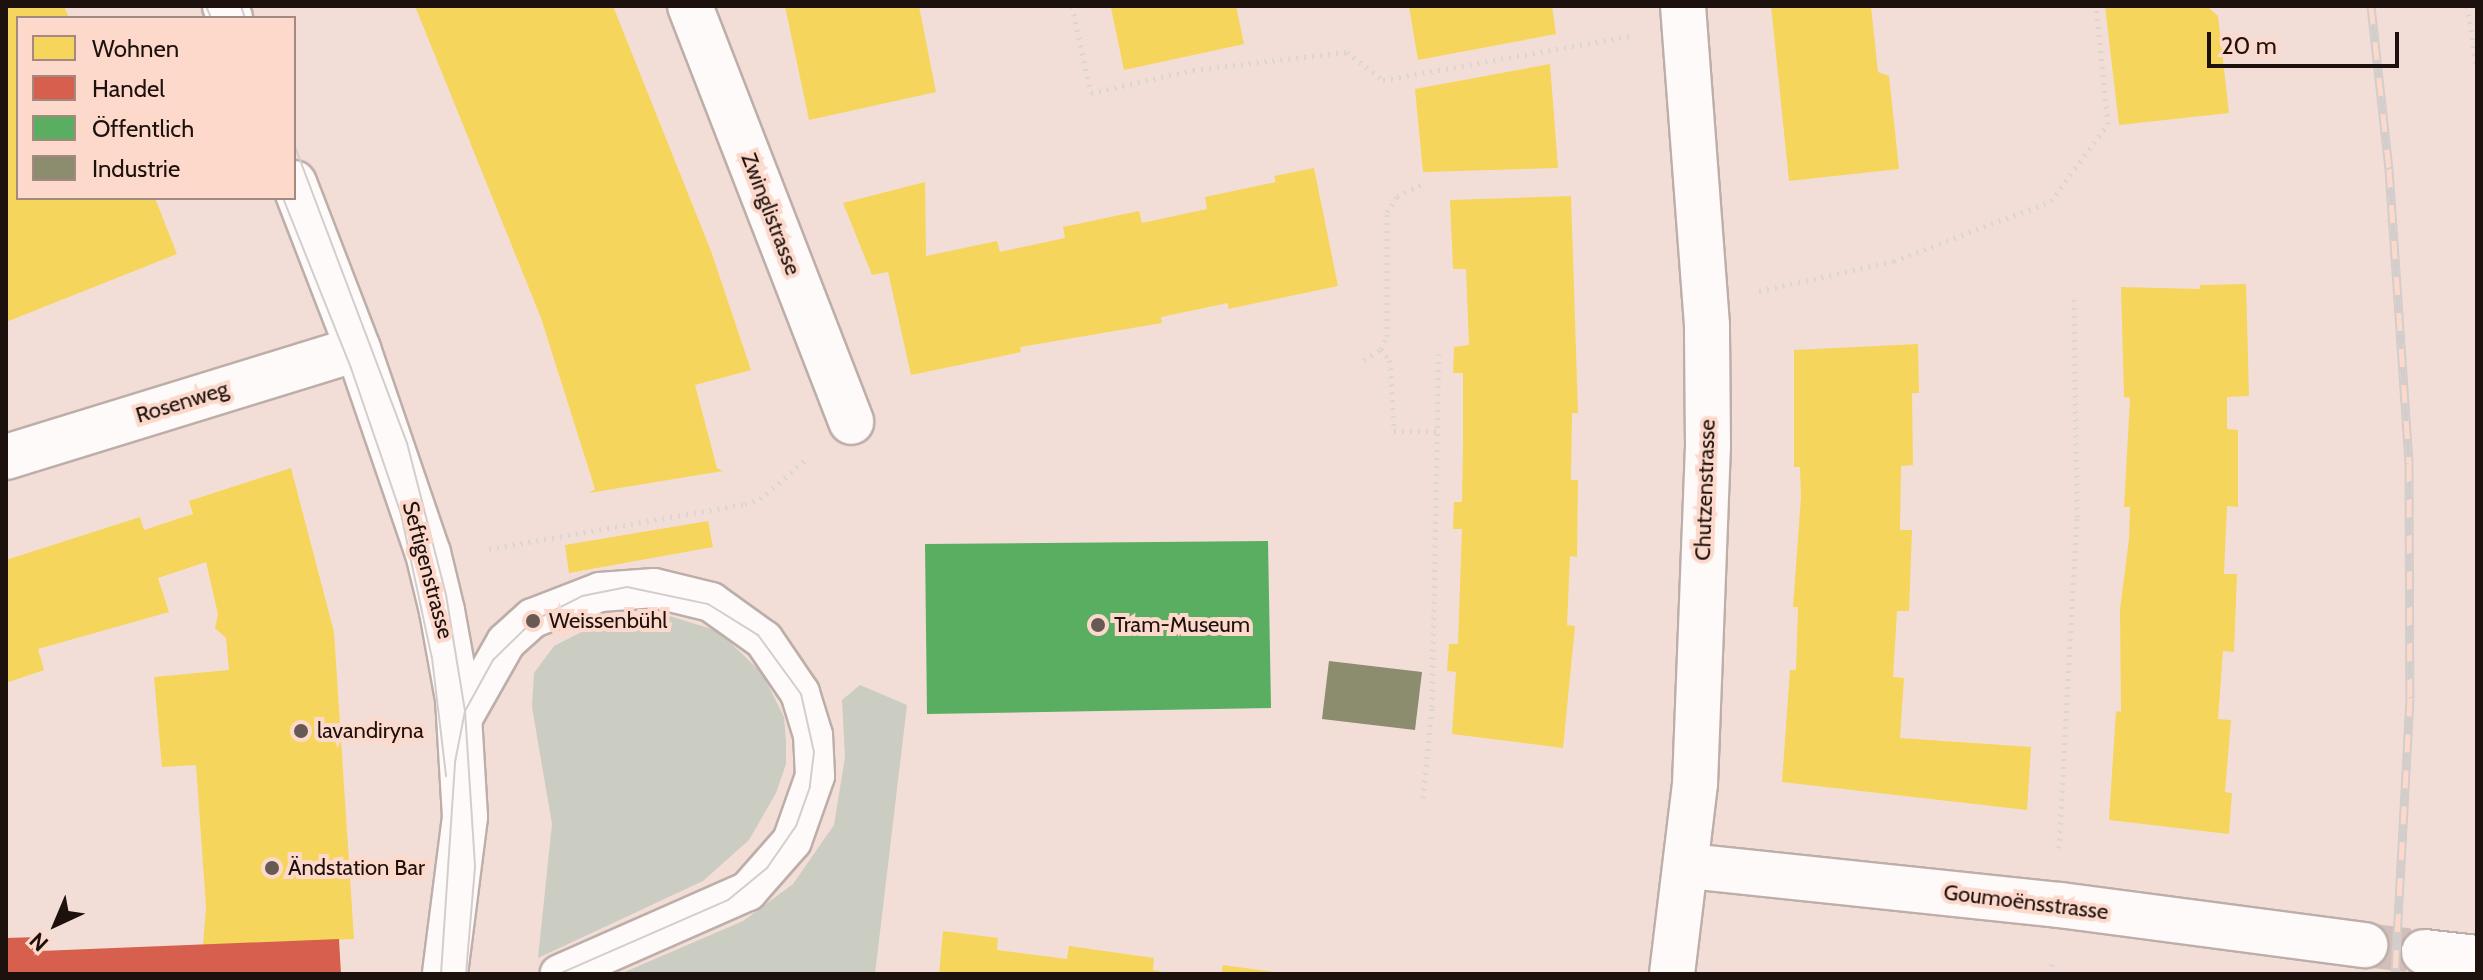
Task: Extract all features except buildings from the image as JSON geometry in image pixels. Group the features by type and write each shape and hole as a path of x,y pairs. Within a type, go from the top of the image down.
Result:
{"street":[{"name":"Zwinglistrasse","path":"690,6 851,422"},
{"name":"Chutzenstrasse","path":"1672,974 1688,866 1708,446 1707,325 1683,6"},
{"name":"Seftigenstrasse","path":"296,188 358,349 428,553 460,723 465,817 445,974"},
{"name":"Rosenweg","path":"6,457 358,349"},
{"name":"Goumoënsstrasse","path":"1688,866 2051,905 2365,945"},
{"path":"2424,952 2477,958"}],"lane":[{"path":"460,723 506,642 533,618 600,592 654,588 711,602 764,640 800,693 813,735 815,776 792,841 748,891 560,974"}],"path":[{"path":"1072,6 1091,93 1193,70 1347,52 1383,80 1645,33"},
{"path":"1742,295 1894,261 2051,201 2108,124 2096,6"},
{"path":"2467,6 2477,68"},
{"path":"1364,360 1381,349 1388,325 1387,212 1401,193 1421,185"},
{"path":"2051,905 2075,578 2074,294"},
{"path":"1381,349 1390,360 1394,431 1439,431"},
{"path":"1423,798 1432,707 1439,354"},
{"path":"489,549 745,504 771,490 851,422"}],"shaded area":[{"path":"666,615 718,631 762,673 784,717 786,764 776,793 749,840 703,881 538,958 552,824 532,707 534,673 554,646 599,623"},
{"path":"860,685 907,705 875,974 620,974 743,921 793,884 834,825 845,757 842,700"}],"tunnel":[{"path":"2365,945 2424,952"}],"tram line":[{"path":"206,6 210,16"},
{"path":"241,6 244,16"},
{"path":"296,149 407,443 446,595 465,711 475,867 466,974"},
{"path":"284,200 351,368 401,514 432,658 446,776"},
{"path":"441,974 455,762 465,711 493,660 533,621 582,596 627,587 708,604 758,635 801,694 814,752 810,787 796,826 767,868 728,900 559,974"}],"railway":[{"path":"2371,6 2389,169 2409,463 2410,698 2395,974"}],"place":[{"name":"Weissenbühl","path":"533,621"},
{"name":"Tram-Museum","path":"1098,625"},
{"name":"lavandiryna","path":"301,731"},
{"name":"Ändstation Bar","path":"272,868"}]}
